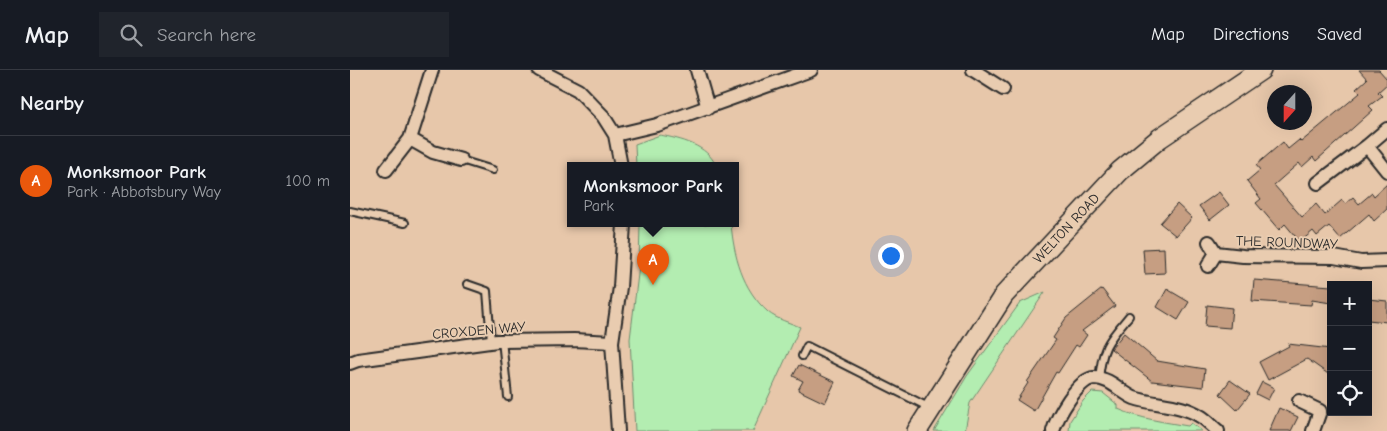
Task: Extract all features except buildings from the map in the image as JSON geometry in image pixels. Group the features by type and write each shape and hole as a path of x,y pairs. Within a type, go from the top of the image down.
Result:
{"street":[{"path":"386,170 410,139 432,70"},
{"path":"540,70 578,90 603,116 615,135 620,162"},
{"path":"697,70 708,108"},
{"path":"615,135 657,125 811,70"},
{"path":"974,70 1003,89"},
{"name":"WELTON ROAD","path":"917,431 1004,295 1120,171 1160,138 1261,70"},
{"path":"1318,183 1387,130"},
{"path":"410,139 433,152 461,160"},
{"path":"1367,146 1387,171"},
{"path":"618,431 612,342 620,287 624,227"},
{"name":"THE ROUNDWAY","path":"1208,242 1216,253 1243,256 1334,257 1361,262 1387,261"},
{"name":"THE ROUNDWAY","path":"1208,266 1216,253"},
{"name":"CROXDEN WAY","path":"350,363 358,360 496,341 612,342"},
{"path":"1054,431 1068,402 1080,384 1092,378 1110,382 1127,395 1151,404 1200,416 1218,431"},
{"path":"1300,401 1320,411 1313,431"}],"lane":[{"path":"461,160 493,170"},
{"path":"350,211 406,223"},
{"path":"467,284 488,291 508,397"},
{"path":"1100,380 1101,357 1106,344 1129,316"},
{"path":"802,356 806,346 932,408"}],"green space":[{"path":"660,135 684,141 700,148 707,153 714,162 636,162 635,144"},
{"path":"640,227 731,227 737,260 752,293 768,312 779,319 800,327 753,431 635,431 630,339 639,266"},
{"path":"1045,292 970,403 965,431 934,431 967,376 1020,303"},
{"path":"1092,392 1103,393 1118,405 1118,409 1153,420 1179,425 1188,426 1191,423 1202,431 1069,431 1070,421 1083,401"}],"place":[{"name":"Monksmoor Park","path":"653,285"}]}
